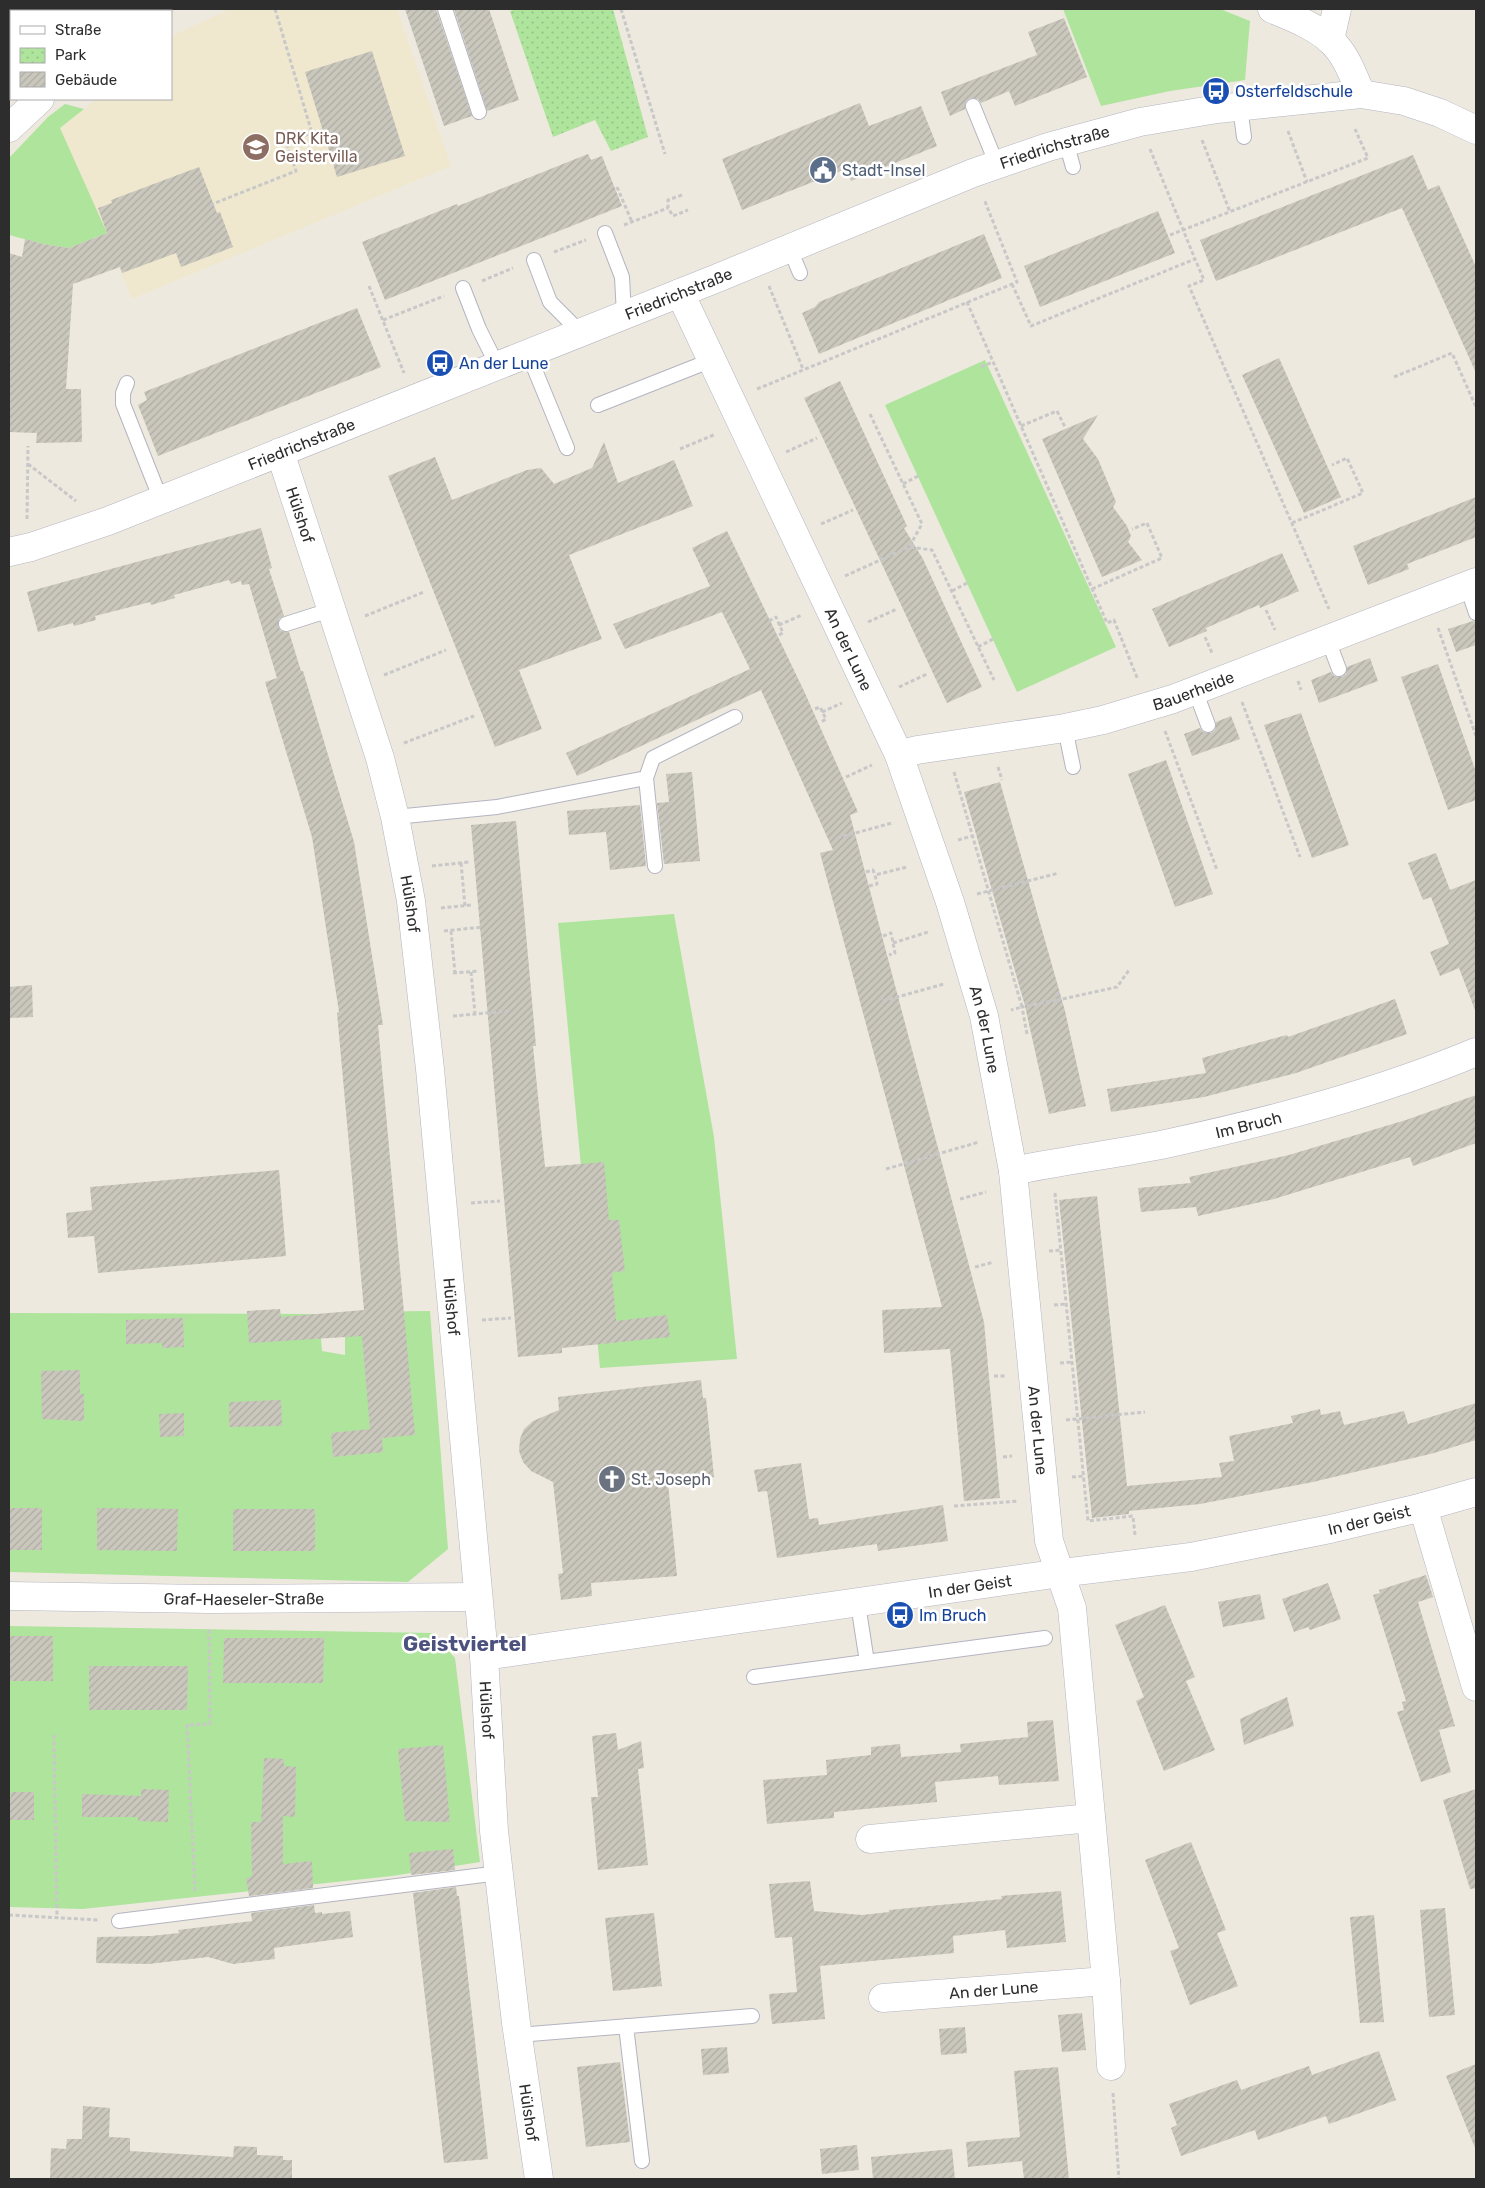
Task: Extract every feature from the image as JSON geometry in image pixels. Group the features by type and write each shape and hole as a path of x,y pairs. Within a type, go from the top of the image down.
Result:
{"street":[{"path":"1272,9 1299,21 1330,40 1348,63 1361,94"},
{"path":"1330,40 1337,9"},
{"name":"Friedrichstraße","path":"20,550 108,521 680,293 795,261 997,165 1070,155 1140,122 1240,107 1361,94 1404,101 1440,113 1476,130"},
{"path":"10,125 39,100"},
{"name":"An der Lune","path":"680,293 899,756 950,902 984,1016 1013,1171 1049,1541 1072,1608 1112,2066"},
{"name":"Hülshof","path":"280,452 333,609 380,758 395,817 411,901 428,1050 484,1656 494,1831 518,2035 539,2179"},
{"name":"Bauerheide","path":"899,756 917,750 1065,728 1103,720 1195,690 1330,627 1471,584"},
{"name":"Im Bruch","path":"1013,1171 1168,1143 1273,1120 1363,1093 1476,1052"},
{"name":"In der Geist","path":"484,1656 1190,1557 1330,1529 1423,1507 1476,1492"},
{"name":"In der Geist","path":"1423,1507 1476,1687"},
{"name":"Graf-Haeseler-Straße","path":"9,1596 209,1599 478,1597"},
{"path":"870,1839 1091,1818"},
{"name":"An der Lune","path":"883,1998 1106,1981"}],"lane":[{"path":"445,9 479,112"},
{"path":"973,106 997,165"},
{"path":"1240,107 1244,137"},
{"path":"605,233 622,277 624,315"},
{"path":"534,260 550,302 580,332"},
{"path":"463,288 479,329 498,365"},
{"path":"528,353 566,448"},
{"path":"598,405 712,360"},
{"path":"127,383 123,394 123,404 161,500"},
{"path":"1471,584 1476,614"},
{"path":"286,624 333,609"},
{"path":"1330,627 1340,669"},
{"path":"1195,690 1208,725"},
{"path":"655,866 646,778 653,758 735,717"},
{"path":"1065,728 1073,768"},
{"path":"395,817 497,807 646,778"},
{"path":"858,1604 867,1662"},
{"path":"754,1677 1046,1638"},
{"path":"119,1920 499,1873"},
{"path":"518,2035 752,2016"},
{"path":"626,2026 642,2161"}],"path":[{"path":"275,9 312,133"},
{"path":"621,9 665,154"},
{"path":"1287,128 1307,182"},
{"path":"1170,235 1368,158 1355,129"},
{"path":"210,205 296,171 286,141 322,130"},
{"path":"1200,135 1230,212"},
{"path":"1148,144 1204,280 1189,286 1292,524 1330,627"},
{"path":"617,187 632,222"},
{"path":"682,195 668,200 668,208 672,216 688,210"},
{"path":"749,392 1017,282 982,195"},
{"path":"1012,284 1030,326 1195,259"},
{"path":"767,282 803,369"},
{"path":"369,286 406,378"},
{"path":"967,302 1107,623 1114,620 1139,683"},
{"path":"1394,377 1452,353 1476,408"},
{"path":"981,367 993,362"},
{"path":"1021,426 1057,411 1065,427"},
{"path":"870,414 922,524 909,547"},
{"path":"680,449 742,422"},
{"path":"779,455 817,438"},
{"path":"20,550 27,524 28,446"},
{"path":"1292,524 1363,493 1346,458 1332,465"},
{"path":"28,464 82,506"},
{"path":"903,484 918,476"},
{"path":"813,528 853,510"},
{"path":"1092,589 1162,558 1147,523 1132,529"},
{"path":"837,580 909,547 932,550 994,680"},
{"path":"952,591 967,583"},
{"path":"362,617 424,592"},
{"path":"866,623 897,609"},
{"path":"779,625 804,614"},
{"path":"768,621 776,616 783,633 776,636"},
{"path":"1437,625 1476,736"},
{"path":"978,647 993,639"},
{"path":"381,676 446,650"},
{"path":"896,688 927,674"},
{"path":"1241,699 1300,857"},
{"path":"822,712 845,701"},
{"path":"815,709 820,707 826,719 821,722"},
{"path":"401,744 474,716"},
{"path":"1163,726 1217,870"},
{"path":"946,746 1022,1007 1027,1034"},
{"path":"846,777 872,765"},
{"path":"837,838 894,822"},
{"path":"429,866 469,862"},
{"path":"461,863 466,906"},
{"path":"875,875 910,866"},
{"path":"866,872 873,870 875,875 876,884 870,886"},
{"path":"974,895 1059,872"},
{"path":"435,908 472,905"},
{"path":"438,932 483,927"},
{"path":"450,931 455,973"},
{"path":"893,943 930,932"},
{"path":"883,936 891,933 895,954 888,955"},
{"path":"1022,1007 1117,987 1129,970"},
{"path":"449,973 479,971"},
{"path":"471,972 475,1014"},
{"path":"883,1001 945,983"},
{"path":"1057,992 1058,1000"},
{"path":"448,1016 509,1011"},
{"path":"886,1169 982,1141"},
{"path":"1052,1163 1088,1522 1132,1516 1135,1541"},
{"path":"960,1199 987,1192"},
{"path":"466,1204 500,1201"},
{"path":"975,1267 994,1262"},
{"path":"475,1320 511,1318"},
{"path":"1058,1420 1145,1412"},
{"path":"954,1506 1019,1500"},
{"path":"196,1911 187,1725 210,1724 209,1599"},
{"path":"54,1735 58,1918"},
{"path":"9,1915 119,1920"},
{"path":"1112,2066 1119,2179"}],"shaded area":[{"name":"DRK Kita Geistervilla","path":"231,9 397,9 451,166 132,299 60,128 96,100 172,100 172,38 179,32"}],"green space":[{"path":"517,9 613,9 648,137 611,151 595,120 553,137 510,11"},
{"path":"1063,9 1220,9 1250,21 1245,80 1170,91 1101,106"},
{"path":"65,104 84,109 60,128 107,233 69,248 43,244 9,235 9,158 48,117"},
{"path":"985,360 1116,647 1017,692 885,405"},
{"path":"674,914 714,1137 737,1359 600,1368 558,923"},
{"path":"430,1311 448,1549 408,1582 9,1572 9,1313 319,1314 322,1351 345,1355 345,1312"},
{"path":"9,1626 433,1633 455,1658 480,1862 392,1876 83,1909 9,1907"}],"building":[{"path":"405,9 436,9 472,116 444,126"},
{"path":"454,9 489,9 519,100 487,111"},
{"path":"1064,18 1087,77 1015,106 1009,91 981,103 978,99 970,98 966,101 965,109 950,116 941,92 1037,55 1028,32"},
{"path":"372,51 405,156 337,177 305,72"},
{"path":"860,103 869,126 921,106 937,146 851,181 846,169 742,210 722,159"},
{"path":"588,154 591,160 602,156 622,206 385,300 362,242"},
{"path":"1413,155 1428,190 1439,185 1476,267 1476,373 1402,208 1216,281 1200,240"},
{"path":"199,167 217,213 220,212 233,247 181,267 176,253 122,273 120,267 73,284 66,389 81,389 82,442 36,443 37,433 9,432 9,253 22,257 25,239 69,248 107,233 98,208 112,203 111,200"},
{"path":"1158,211 1175,253 1040,307 1024,266"},
{"path":"984,234 1002,278 819,354 802,313 815,307 819,302"},
{"path":"357,308 381,367 158,456 138,405 147,400 144,392"},
{"path":"1279,358 1341,497 1304,513 1242,375"},
{"path":"840,381 907,526 904,528 923,559 982,687 947,703 804,398"},
{"path":"1098,415 1083,439 1098,459 1116,502 1113,507 1127,526 1131,536 1128,542 1142,560 1102,577 1042,439"},
{"path":"604,442 618,483 674,460 693,506 569,555 602,639 519,670 542,729 495,747 388,476 435,457 452,500 527,470 541,468 554,484 592,468"},
{"path":"1476,497 1476,537 1407,564 1409,569 1368,585 1353,546"},
{"path":"261,528 272,568 269,569 284,616 279,619 278,626 281,631 289,632 301,671 303,671 354,842 383,1025 378,1025 415,1435 382,1438 383,1452 333,1457 331,1433 370,1429 362,1336 249,1343 247,1311 280,1309 281,1317 364,1310 337,1013 339,1012 312,837 265,682 277,678 249,584 242,585 241,581 231,584 229,580 174,595 175,598 151,605 150,602 95,616 96,620 74,626 73,623 38,632 27,592"},
{"path":"727,531 804,691 858,812 850,815 984,1322 1000,1498 964,1501 950,1349 884,1353 882,1310 942,1307 820,853 833,850 761,690 577,776 566,753 750,669 722,612 625,649 613,624 710,586 692,548"},
{"path":"1282,553 1299,591 1260,608 1259,605 1231,617 1206,628 1207,631 1169,647 1152,609"},
{"path":"1473,621 1476,622 1476,645 1456,652 1448,629"},
{"path":"1370,658 1378,681 1319,703 1311,680 1331,672 1334,676 1342,677 1346,674 1347,667"},
{"path":"1438,664 1476,772 1476,800 1448,810 1401,677"},
{"path":"1301,713 1349,845 1312,858 1264,725"},
{"path":"1231,716 1240,739 1192,756 1184,734 1200,728 1203,732 1211,733 1215,730 1216,722"},
{"path":"1166,760 1213,894 1175,907 1128,774"},
{"path":"692,772 700,861 664,864 657,803 669,802 666,774"},
{"path":"1000,782 1065,1011 1086,1106 1049,1114 1025,1006 964,792"},
{"path":"640,805 646,866 610,870 606,832 569,835 567,811"},
{"path":"516,821 536,1046 533,1046 545,1167 604,1162 609,1220 619,1220 625,1271 614,1272 612,1275 616,1321 667,1315 670,1337 562,1348 562,1353 518,1357 471,825"},
{"path":"1436,853 1450,890 1476,880 1475,1010 1459,968 1440,976 1430,952 1449,944 1431,897 1423,900 1408,863"},
{"path":"32,985 33,1017 9,1018 9,987"},
{"path":"1395,999 1407,1034 1296,1073 1204,1097 1111,1112 1107,1089 1206,1073 1202,1058 1287,1035 1288,1037"},
{"path":"1476,1095 1476,1143 1413,1166 1410,1157 1274,1199 1198,1216 1196,1207 1141,1212 1138,1188 1191,1183 1189,1177 1289,1155 1406,1120"},
{"path":"279,1170 286,1256 98,1273 94,1236 68,1238 66,1213 92,1210 90,1187"},
{"path":"1097,1196 1127,1486 1222,1477 1219,1463 1234,1461 1229,1436 1293,1423 1291,1416 1320,1409 1321,1415 1340,1411 1344,1425 1404,1411 1408,1424 1476,1403 1476,1440 1434,1453 1313,1482 1200,1504 1129,1511 1129,1514 1092,1518 1059,1200"},
{"path":"183,1318 184,1347 162,1348 162,1343 126,1344 126,1320"},
{"path":"80,1370 80,1394 84,1394 84,1421 42,1419 41,1371"},
{"name":"St. Joseph","path":"701,1380 703,1398 706,1398 714,1477 668,1483 677,1576 591,1583 592,1596 561,1600 558,1574 563,1573 553,1482 531,1471 523,1462 519,1451 520,1439 524,1429 533,1421 559,1410 558,1397"},
{"path":"281,1400 282,1426 229,1427 229,1402"},
{"path":"184,1413 184,1436 160,1437 159,1414"},
{"path":"801,1463 809,1519 818,1518 819,1525 943,1505 948,1541 878,1551 877,1544 777,1558 767,1491 758,1492 754,1470"},
{"path":"9,1508 42,1508 42,1550 9,1550"},
{"path":"97,1508 178,1509 177,1551 97,1550"},
{"path":"233,1509 315,1509 315,1551 233,1551"},
{"path":"1426,1575 1433,1597 1418,1602 1455,1726 1439,1730 1451,1772 1421,1782 1397,1712 1404,1710 1402,1702 1406,1701 1373,1595 1380,1593 1379,1590"},
{"path":"1328,1583 1341,1619 1310,1630 1308,1627 1294,1632 1282,1599"},
{"path":"1260,1594 1265,1619 1223,1627 1218,1602"},
{"path":"1165,1605 1195,1677 1186,1681 1215,1750 1164,1771 1136,1701 1144,1697 1115,1625"},
{"path":"9,1636 53,1636 53,1681 9,1681"},
{"path":"224,1638 324,1638 323,1683 223,1683"},
{"path":"89,1666 188,1666 187,1710 89,1710"},
{"path":"1287,1697 1294,1726 1244,1745 1240,1719"},
{"path":"1053,1720 1059,1781 999,1785 998,1776 935,1782 937,1802 834,1812 834,1818 767,1824 763,1780 827,1775 826,1760 871,1755 871,1747 900,1744 901,1757 961,1752 960,1744 1028,1737 1027,1722"},
{"path":"616,1733 618,1750 641,1741 644,1768 638,1769 648,1865 598,1870 591,1797 598,1797 592,1736"},
{"path":"443,1745 450,1822 405,1821 398,1749"},
{"path":"264,1758 284,1759 284,1766 296,1767 295,1817 283,1816 283,1864 312,1861 313,1888 249,1896 246,1878 252,1877 251,1822 261,1822"},
{"path":"141,1789 169,1790 168,1822 138,1821 138,1817 82,1817 82,1794 141,1796"},
{"path":"1476,1789 1476,1888 1470,1889 1443,1800"},
{"path":"11,1792 34,1792 34,1820 9,1820 9,1797 11,1797"},
{"path":"1191,1842 1226,1930 1217,1933 1238,1986 1190,2005 1170,1951 1179,1948 1145,1860"},
{"path":"453,1849 455,1870 411,1875 409,1853"},
{"path":"810,1881 814,1911 862,1915 889,1912 889,1910 1002,1899 1001,1896 1061,1891 1066,1942 1007,1948 1005,1930 953,1936 954,1953 820,1966 825,2019 772,2024 769,1994 797,1992 792,1937 775,1938 769,1884"},
{"path":"456,1887 457,1896 459,1896 488,2159 444,2163 413,1893"},
{"path":"314,1905 315,1913 350,1911 353,1937 274,1948 275,1959 233,1964 208,1957 149,1964 96,1963 97,1937 151,1936 179,1933 178,1930 252,1921 251,1913"},
{"path":"1445,1908 1455,2015 1429,2017 1420,1910"},
{"path":"654,1913 662,1986 613,1991 605,1918"},
{"path":"1374,1915 1384,2022 1360,2023 1350,1917"},
{"path":"1082,2013 1086,2050 1062,2052 1058,2015"},
{"path":"965,2027 967,2053 941,2055 939,2029"},
{"path":"727,2047 729,2073 703,2075 701,2049"},
{"path":"1379,2051 1396,2100 1329,2124 1326,2116 1258,2140 1255,2130 1181,2156 1171,2128 1177,2125 1169,2104 1237,2080 1241,2090 1309,2066 1312,2075"},
{"path":"620,2062 630,2142 586,2147 577,2067"},
{"path":"1476,2064 1476,2148 1475,2148 1446,2076"},
{"path":"1058,2067 1069,2179 1024,2179 1022,2161 968,2167 966,2142 1020,2137 1014,2071"},
{"path":"83,2106 110,2108 109,2137 130,2138 130,2151 233,2157 234,2146 257,2147 257,2155 283,2156 283,2160 292,2160 292,2179 50,2179 51,2148 66,2149 67,2139 82,2139"},
{"path":"857,2145 859,2170 822,2174 820,2149"},
{"path":"952,2149 955,2179 873,2179 871,2157"}],"place":[{"name":"Osterfeldschule","path":"1216,91"},
{"name":"DRK Kita Geistervilla","path":"256,147"},
{"name":"Stadt-Insel","path":"823,170"},
{"name":"An der Lune","path":"440,363"},
{"name":"St. Joseph","path":"612,1479"},
{"name":"Im Bruch","path":"900,1615"}],"district":[{"name":"Geistviertel","path":"465,1644"}]}
